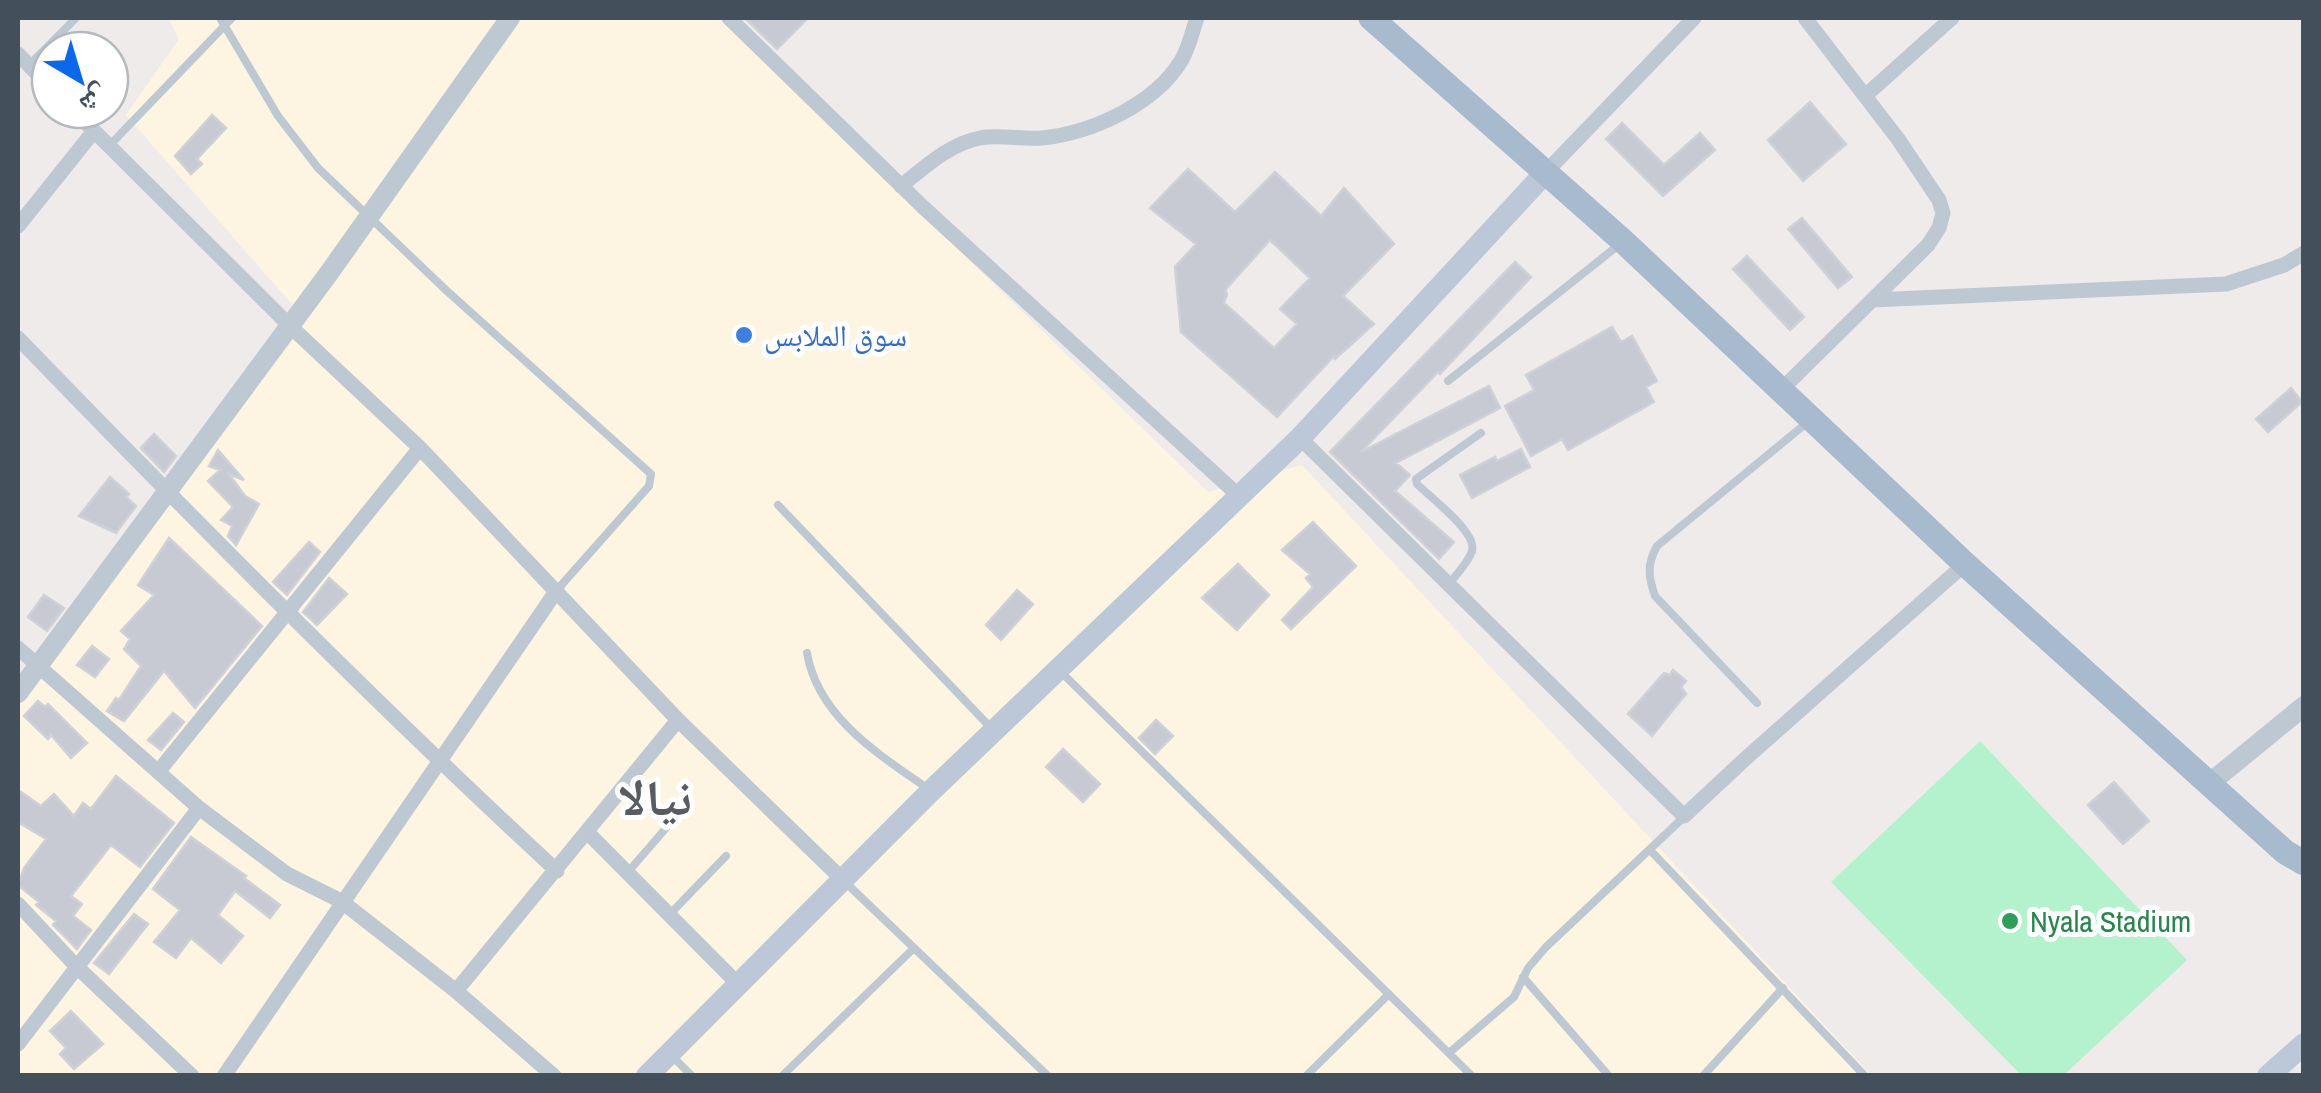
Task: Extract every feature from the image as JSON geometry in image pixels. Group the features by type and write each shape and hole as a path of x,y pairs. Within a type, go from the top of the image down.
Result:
{"main road":[{"path":"1371,18 1623,241 1965,564 2294,858 2304,879"},
{"path":"647,1076 931,791 1300,438 1546,172"},
{"path":"2268,1076 2304,1044"}],"street":[{"path":"18,693 369,219 510,18"},
{"path":"729,18 901,186 1238,496"},
{"path":"901,186 934,158 967,142 1009,136 1040,138 1104,124 1141,100 1180,63 1197,18"},
{"path":"1546,172 1694,18"},
{"path":"1782,390 1928,245 1943,213 1939,200 1805,18"},
{"path":"1865,96 1952,18"},
{"path":"18,226 94,132 420,448 678,720 842,879"},
{"path":"1873,300 2226,284 2284,265 2304,253"},
{"path":"18,338 287,612 439,762 557,871"},
{"path":"1300,438 1684,816 1965,564"},
{"path":"158,772 420,448"},
{"path":"224,1076 557,590"},
{"path":"18,648 199,808 287,874 342,902 456,991 554,1076"},
{"path":"2210,783 2304,706"},
{"path":"456,991 678,720"},
{"path":"18,1044 199,808"},
{"path":"586,832 738,984"},
{"path":"18,904 76,966 192,1076"}],"lane":[{"path":"23,59 76,18"},
{"path":"108,147 222,22 232,18"},
{"path":"222,22 278,116 318,168 369,219 651,474 648,486 557,590"},
{"path":"1448,382 1623,241"},
{"path":"1757,703 1655,596 1648,561 1656,546 1812,418"},
{"path":"1448,585 1472,552 1473,542 1416,480 1482,432"},
{"path":"778,506 995,732"},
{"path":"807,653 816,684 855,734 931,791"},
{"path":"1058,668 1472,1076"},
{"path":"1449,1054 1514,998 1523,977 1546,947 1684,816"},
{"path":"628,872 673,820"},
{"path":"1650,850 1865,1076"},
{"path":"668,915 726,856"},
{"path":"842,879 1048,1076"},
{"path":"785,1075 913,949"},
{"path":"1523,977 1609,1076"},
{"path":"1703,1076 1783,988"},
{"path":"1306,1076 1388,994"},
{"path":"669,1053 692,1076"}],"shaded area":[{"path":"168,18 720,18 1208,492 1302,465 1871,1075 18,1075 18,687 303,317 130,120 130,109 179,39"}],"green space":[{"name":"Nyala Stadium","path":"1980,741 2187,960 2064,1075 2021,1075 1831,882"}],"building":[{"path":"745,18 808,18 777,49"},
{"path":"1810,102 1846,144 1803,181 1768,140"},
{"path":"212,115 226,128 197,159 202,164 191,174 175,156"},
{"path":"1622,123 1664,165 1700,133 1715,150 1663,196 1606,139"},
{"path":"1188,169 1235,212 1275,172 1321,216 1344,188 1394,244 1343,296 1374,324 1333,357 1277,417 1181,332 1175,267 1196,244 1150,208","holes":["1270,240 1310,278 1280,309 1297,324 1274,348 1224,303 1225,290"]},
{"path":"1802,218 1852,277 1838,288 1788,229"},
{"path":"1747,256 1804,317 1790,330 1733,269"},
{"path":"1515,262 1531,277 1361,452 1489,386 1500,408 1396,463 1410,475 1395,491 1454,542 1439,559 1330,452"},
{"path":"1612,327 1621,342 1632,336 1657,381 1646,387 1654,402 1568,450 1562,439 1531,456 1505,406 1534,390 1526,375"},
{"path":"2291,388 2302,402 2268,432 2256,419"},
{"path":"154,434 176,456 164,472 141,448"},
{"path":"1521,449 1530,467 1472,498 1460,475"},
{"path":"218,450 244,480 229,474 245,496 259,504 236,545 228,536 232,526 221,520 233,507 208,481 220,470 209,466"},
{"path":"110,477 136,506 116,533 79,516"},
{"path":"1313,522 1356,566 1291,629 1282,620 1313,587 1306,578 1310,574 1282,550"},
{"path":"169,538 262,626 195,708 164,671 124,721 107,711 141,666 124,649 130,639 121,631 154,595 138,585"},
{"path":"309,542 320,552 287,595 273,582"},
{"path":"1238,564 1269,595 1237,630 1202,598"},
{"path":"329,578 347,594 317,625 303,612"},
{"path":"1017,590 1033,604 1001,640 986,625"},
{"path":"44,595 64,608 47,631 28,617"},
{"path":"92,646 109,659 95,677 77,665"},
{"path":"1673,670 1686,681 1681,687 1686,694 1652,736 1628,714 1664,673 1670,675"},
{"path":"38,701 45,707 48,704 87,743 71,758 51,735 48,739 24,716"},
{"path":"173,713 184,722 161,750 148,740"},
{"path":"1156,720 1173,736 1155,754 1139,738"},
{"path":"1063,749 1100,784 1083,802 1046,767"},
{"path":"116,776 174,823 140,867 111,845 71,896 82,904 73,916 91,930 77,949 53,925 56,921 36,905 39,902 18,885 24,868 46,839 18,822 18,790 41,806 54,794 74,816 83,803 91,809"},
{"path":"2114,782 2149,821 2123,844 2088,805"},
{"path":"191,837 280,905 270,918 235,891 218,915 243,936 221,963 191,938 176,958 154,942 180,910 153,889"},
{"path":"134,914 148,924 109,974 94,963"},
{"path":"71,1011 103,1044 74,1069 60,1054 66,1048 50,1031"}],"place":[{"name":"سوق الملابس","path":"744,335"},
{"name":"Nyala Stadium","path":"2010,921"}],"district":[{"name":"نيالا","path":"655,797"}]}
